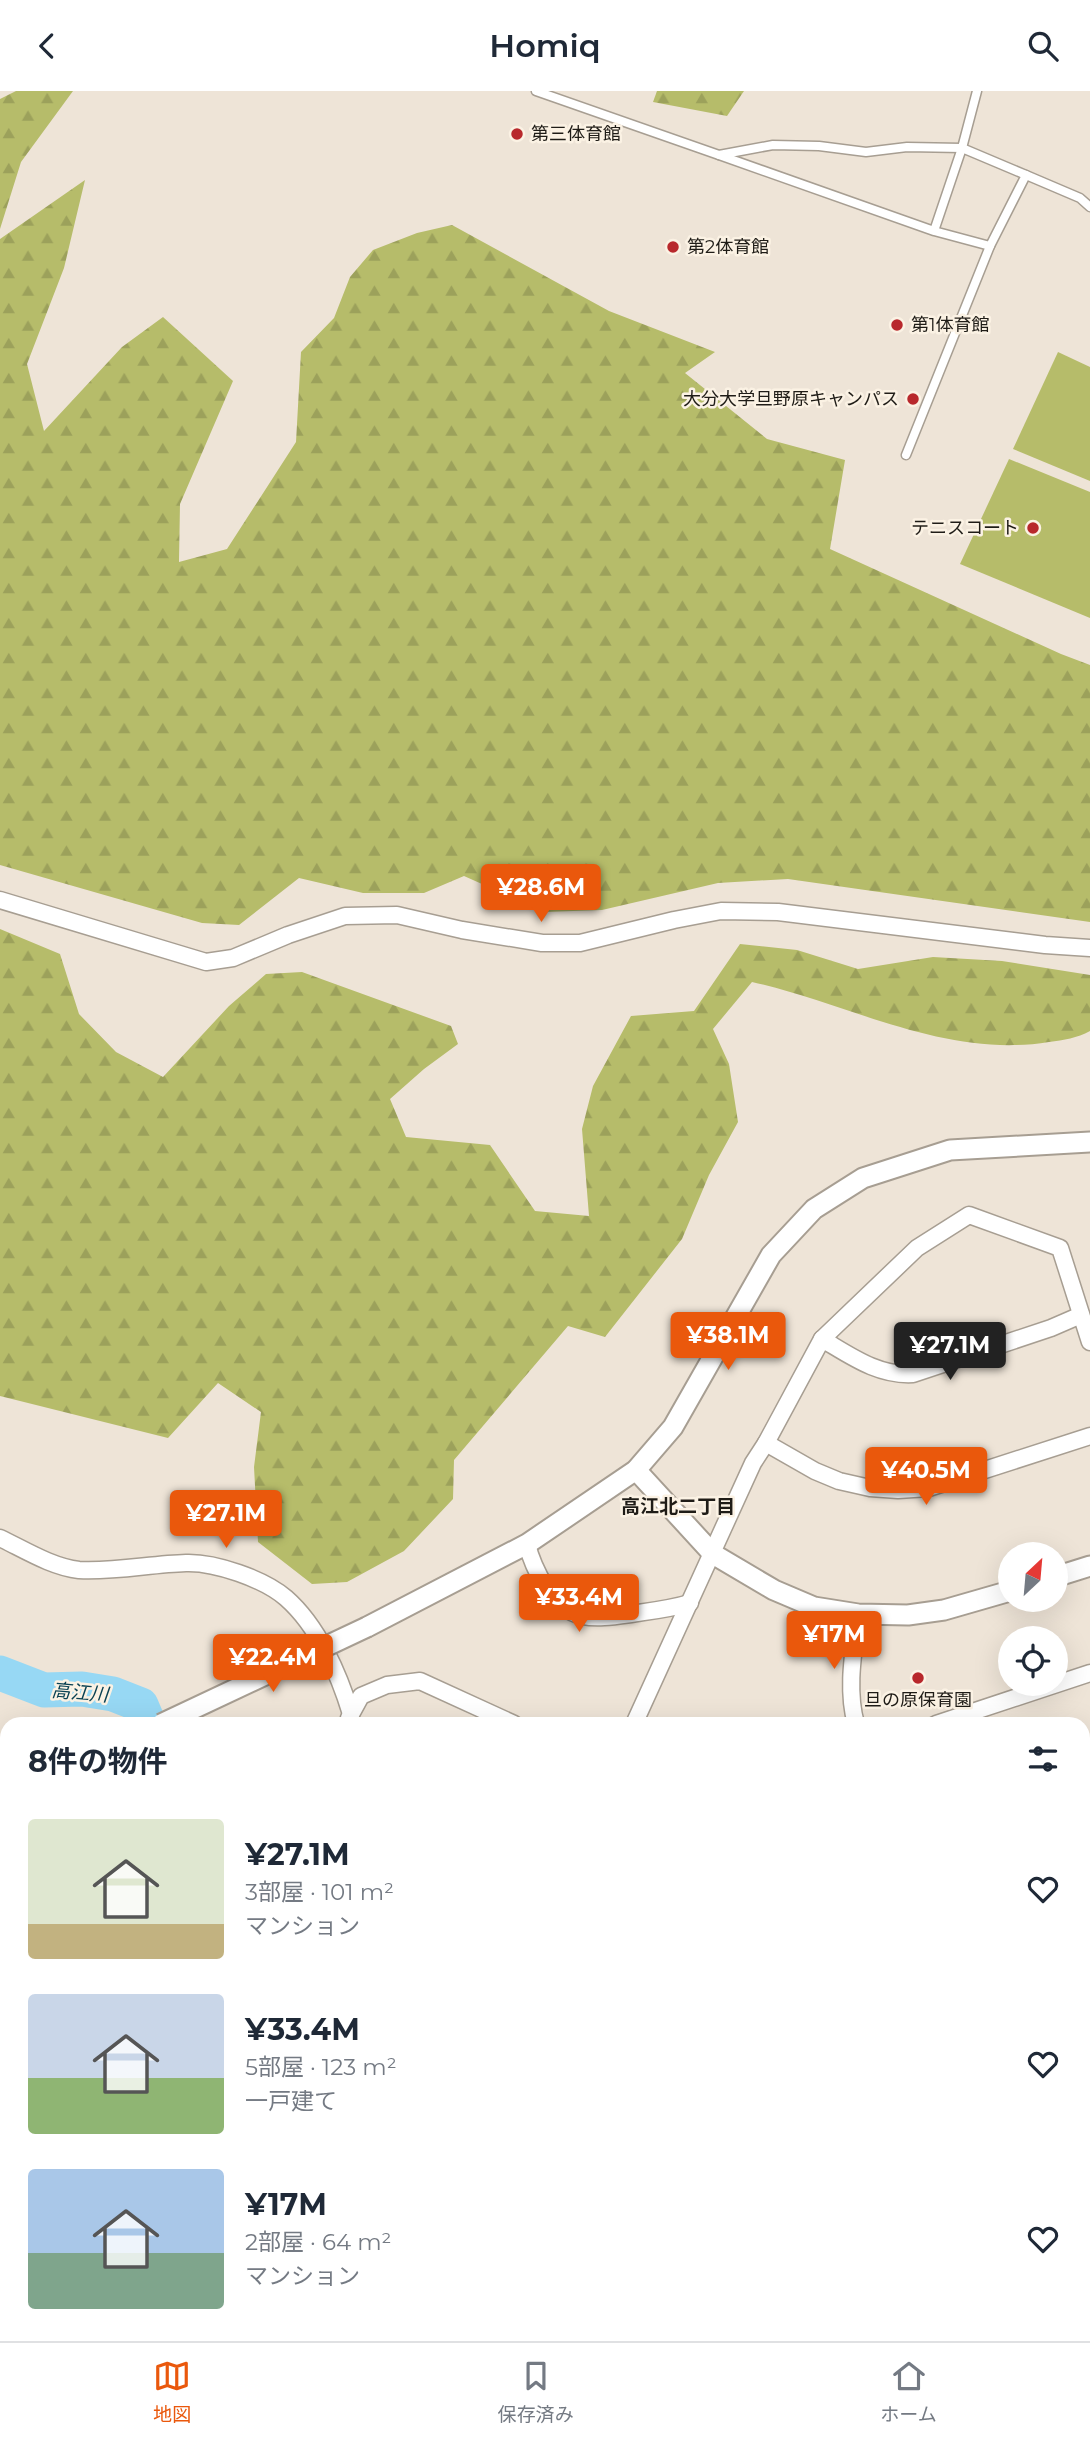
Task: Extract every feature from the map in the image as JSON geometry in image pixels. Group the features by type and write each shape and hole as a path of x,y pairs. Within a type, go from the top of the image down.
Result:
{"street":[{"path":"0,899 206,962 233,958 288,935 345,916 397,915 463,930 541,943 580,943 720,911 778,912 1045,945 1090,948"},
{"path":"176,1717 367,1627 527,1544 636,1470 673,1427 771,1255 814,1209 863,1178 950,1150 1090,1142"},
{"path":"637,1717 753,1462 822,1339 918,1248 969,1215 1060,1248 1090,1342"},
{"path":"822,1339 875,1368 895,1375 913,1374 1051,1328 1081,1315"},
{"path":"766,1443 839,1481 870,1488 898,1490 929,1488 1090,1436"},
{"path":"636,1470 712,1554 774,1590 814,1607 858,1614 908,1615 944,1610 998,1594"},
{"path":"0,1538 45,1560 78,1570 188,1563 236,1570 285,1598 313,1630 343,1687 349,1717"},
{"path":"527,1544 533,1567 556,1603 574,1615 606,1617 673,1608 690,1603"},
{"path":"1068,1573 1090,1566"},
{"path":"854,1717 852,1675 858,1614"},
{"path":"957,1717 1090,1673"},
{"path":"350,1717 361,1696 387,1685 420,1681 499,1717"}],"lane":[{"path":"536,91 934,230 990,246"},
{"path":"934,230 962,148 977,91"},
{"path":"719,155 773,145 819,146 866,152 907,147 962,148 1080,198 1090,207"},
{"path":"906,454 990,246 1026,175"}],"green space":[{"path":"16,91 73,91 21,162 0,229 0,99"},
{"path":"657,91 744,91 727,116 653,102"},
{"path":"85,180 64,268 27,364 44,431 122,347 163,317 233,381 180,504 179,562 227,549 296,442 301,352 334,318 350,277 373,250 417,233 452,225 609,311 715,352 685,373 767,439 845,460 830,549 1090,665 1090,922 788,879 718,883 602,910 545,912 464,876 424,893 363,893 299,878 239,925 202,923 0,865 0,239"},
{"path":"1058,352 1090,367 1090,481 1013,449"},
{"name":"テニスコート","path":"1009,459 1090,492 1090,618 960,564"},
{"path":"0,929 60,954 79,1014 116,1052 163,1077 229,1006 266,974 302,972 451,1026 458,1044 390,1099 406,1137 490,1145 535,1211 589,1216 582,1129 593,1086 631,1016 694,1011 740,944 797,950 858,969 933,957 1002,961 1090,975 1090,1031 1049,1042 1011,1045 973,1043 899,1027 752,982 713,1029 729,1064 738,1122 709,1175 682,1239 605,1337 568,1326 454,1460 453,1499 404,1551 347,1582 312,1584 258,1542 254,1467 261,1412 218,1383 168,1438 0,1396"}],"waterway":[{"name":"高江川","path":"0,1673 44,1690 82,1689 113,1694 141,1705 146,1717"}],"place":[{"name":"第三体育館","path":"517,134"},
{"name":"第2体育館","path":"673,247"},
{"name":"第1体育館","path":"897,325"},
{"name":"大分大学旦野原キャンパス","path":"913,399"},
{"name":"テニスコート","path":"1033,528"},
{"name":"旦の原保育園","path":"918,1678"}],"district":[{"name":"高江北二丁目","path":"678,1506"}]}
